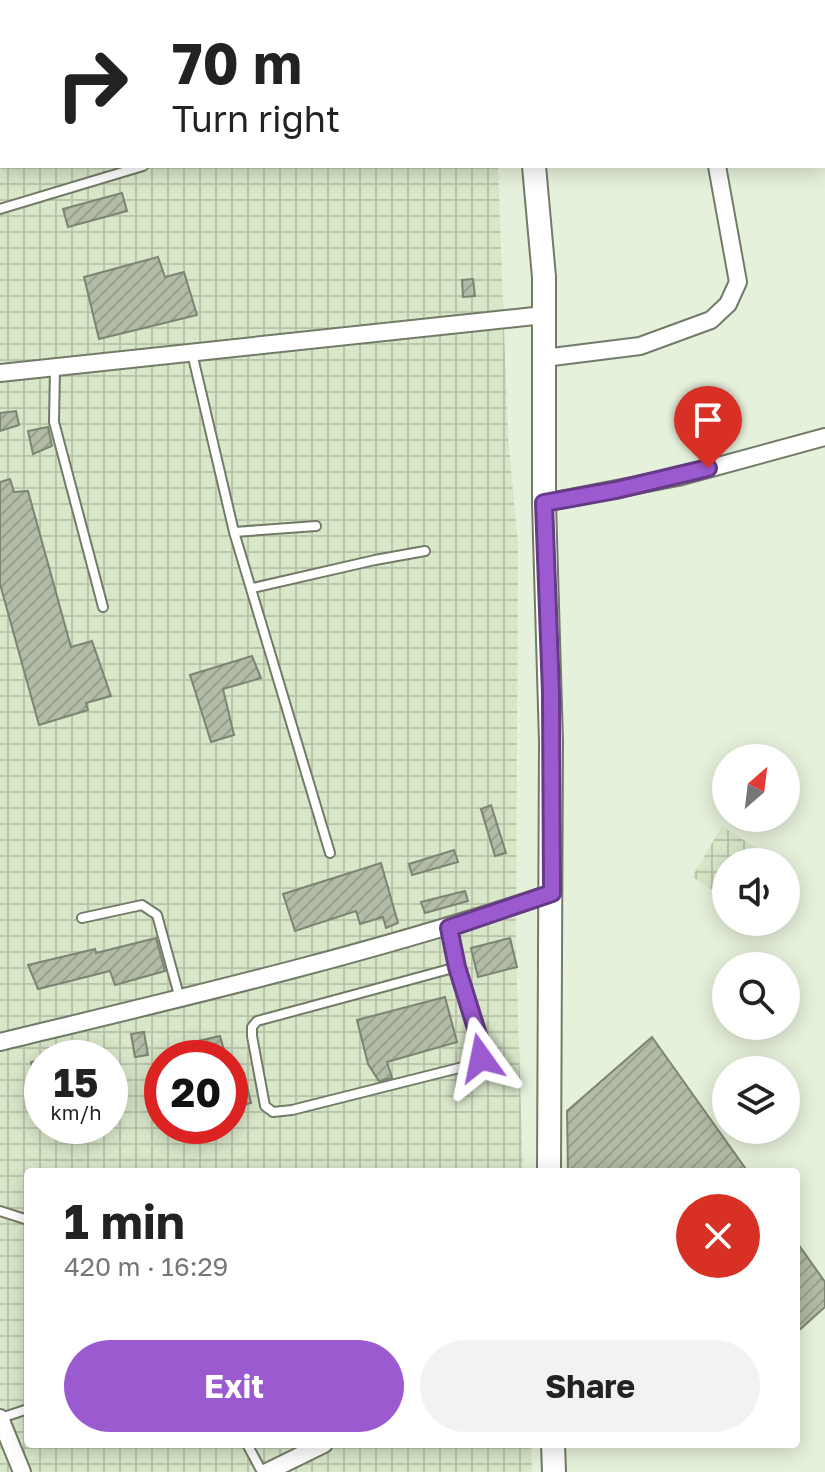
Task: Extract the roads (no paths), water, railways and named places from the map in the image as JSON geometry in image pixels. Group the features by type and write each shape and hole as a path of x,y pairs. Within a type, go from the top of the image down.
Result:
{"street":[{"path":"534,168 542,238 544,503 551,693 552,1168"},
{"path":"544,358 640,346 711,320 728,304 738,282 717,168"},
{"path":"0,373 544,315"},
{"path":"544,503 678,477 825,437"},
{"path":"0,1040 180,999 449,928 552,893"},
{"path":"0,1418 22,1472"},
{"path":"264,1472 315,1448"},
{"path":"553,1448 554,1472"}],"lane":[{"path":"0,209 138,168"},
{"path":"192,353 234,532 330,853"},
{"path":"55,368 54,422 103,607"},
{"path":"234,532 316,526"},
{"path":"253,588 425,551"},
{"path":"82,918 142,905 157,915 180,999"},
{"path":"449,928 457,967 483,1051 475,1064 292,1110 273,1112 265,1106 252,1036 252,1027 257,1021 457,967"},
{"path":"0,1211 24,1219"},
{"path":"0,1418 24,1410"},
{"path":"249,1448 264,1472"}]}
